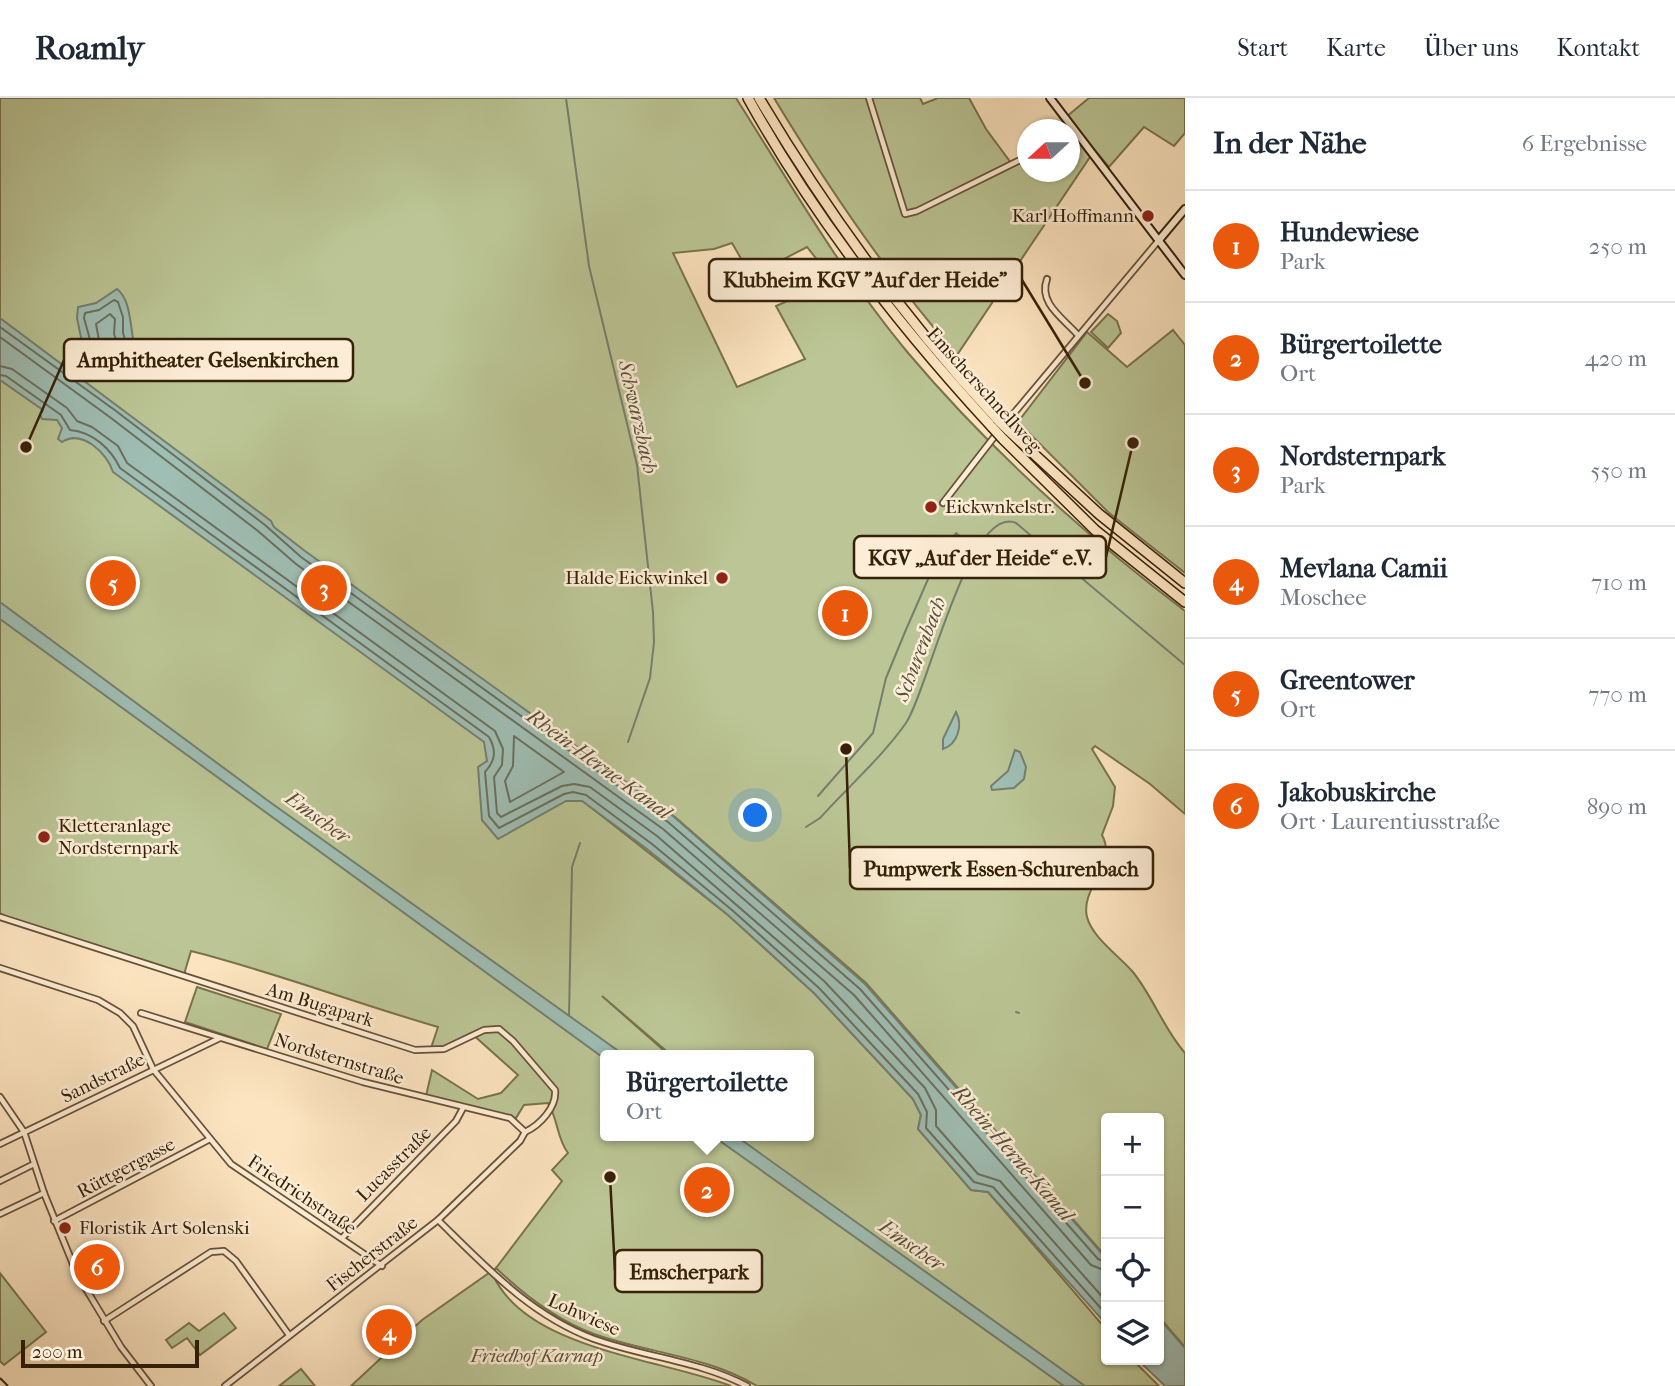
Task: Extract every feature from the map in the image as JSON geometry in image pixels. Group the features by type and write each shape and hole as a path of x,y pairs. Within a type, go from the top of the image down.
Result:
{"highway":[{"name":"Emscherschnellweg","path":"748,98 826,223 934,356 1095,530 1185,602"},
{"name":"Emscherschnellweg","path":"760,98 834,217 934,356"},
{"name":"Emscherschnellweg","path":"1006,435 1185,583"}],"street":[{"path":"869,98 905,214 917,211 1017,161"},
{"path":"1050,98 1064,119"},
{"path":"1080,140 1185,275"},
{"path":"943,503 1078,335 1185,209"},
{"path":"1047,279 1044,292 1046,299 1078,335"},
{"name":"Am Bugapark","path":"0,917 415,1050 443,1049 484,1030 499,1029 510,1037 555,1090 553,1105 540,1122 525,1132"},
{"name":"Friedrichstraße","path":"0,968 112,1007 133,1026 153,1069 231,1164 382,1266"},
{"name":"Nordsternstraße","path":"141,1013 363,1082 510,1118 525,1132"},
{"name":"Sandstraße","path":"0,1144 220,1038"},
{"path":"0,1097 24,1132 54,1221 77,1274 104,1321 151,1386"},
{"name":"Lucasstraße","path":"342,1238 456,1121 463,1108"},
{"name":"Fischerstraße","path":"225,1386 438,1220 520,1141 525,1132"},
{"name":"Rüttgergasse","path":"54,1221 210,1139"},
{"path":"0,1181 34,1164"},
{"path":"0,1214 44,1193"},
{"name":"Lohwiese","path":"438,1220 503,1283 560,1324 617,1346 706,1369 747,1386"},
{"path":"104,1321 211,1252 224,1251 236,1261 289,1335"}],"green space":[{"path":"0,98 736,98 818,229 909,354 972,424 1040,490 1075,522 1185,611 1185,814 1150,784 1095,746 1092,749 1115,787 1113,806 1102,835 1106,846 1105,856 1086,906 1087,917 1094,932 1132,971 1185,1053 1185,1347 1164,1323 1164,1113 1101,1113 1101,1251 866,983 675,817 608,770 588,805 728,915 814,993 913,1099 921,1115 918,1129 971,1190 988,1192 1101,1323 1101,1365 1138,1365 1159,1386 757,1386 698,1361 594,1334 567,1322 542,1306 496,1268 562,1181 552,1170 568,1153 548,1103 524,1105 516,1118 426,1096 432,1070 478,1099 501,1093 518,1075 471,1033 446,1046 431,1048 438,1027 191,951 185,971 186,979 17,923 0,913","holes":["732,243 751,276 807,247 834,281 776,306 805,359 737,387 673,253 714,249"]},
{"path":"774,98 920,98 923,104 938,98 969,98 986,129 1011,163 966,187 1017,164 1017,182 1073,182 957,355 860,231"},
{"path":"1089,98 1185,98 1185,133 1174,146 1144,127 1109,167 1080,133 1080,119 1066,117"},
{"path":"1080,139 1092,154 1080,172"},
{"path":"1108,314 1117,321 1121,333 1108,348 1091,332"},
{"path":"1173,330 1185,345 1185,573 1109,513 1018,422 1087,332 1127,367"},
{"path":"197,987 281,1014 267,1049 185,1022"},
{"name":"Friedhof Karnap","path":"496,1268 493,1275 510,1300 535,1320 565,1336 731,1386 351,1386 422,1320"},
{"path":"0,1273 46,1332 4,1365 0,1361"},
{"path":"224,1313 236,1328 200,1355 187,1338 172,1348 166,1340 189,1323 199,1331"},
{"path":"301,1369 315,1386 279,1386"}],"water":[{"path":"117,289 127,305 136,353 146,373 134,381 96,364 93,355 85,357 77,318 78,307 96,303"},
{"name":"Rhein-Herne-Kanal","path":"0,318 271,521 274,527 305,551 673,816 865,984 1101,1252 1101,1318 988,1192 971,1190 918,1129 921,1115 913,1099 814,993 728,915 647,849 582,801 566,801 498,839 482,820 478,767 487,761 484,742 113,472 105,457 93,445 78,439 62,442 58,439 62,428 57,420 42,419 40,415 43,410 0,380"},
{"path":"0,602 267,800 617,1050 600,1050 600,1055 0,619"},
{"path":"956,712 958,734 948,747 943,749 943,739"},
{"path":"1015,750 1020,752 1026,767 1024,779 1014,788 992,790 991,786 1008,771"},
{"path":"720,1141 743,1141 1085,1386 1064,1386"},
{"path":"1164,1324 1185,1348 1185,1386 1165,1386 1143,1365 1164,1365"}],"waterway":[{"name":"Schwarzbach","path":"566,98 589,266 637,465 653,612 654,642 650,678 628,742"},
{"name":"Schurenbach","path":"806,827 820,818 876,760 906,723 966,570 982,542 999,525 1016,523 1185,665"},
{"path":"818,796 873,733 886,678 932,570 956,533 963,539"},
{"name":"Schwarzbach","path":"569,1015 572,867 580,843"}],"railway":[{"path":"0,1378 8,1386"}],"place":[{"name":"Karl Hoffmann","path":"1148,216"},
{"name":"Klubheim KGV \"Auf der Heide\"","path":"1085,383"},
{"name":"KGV „Auf der Heide“ e.V.","path":"1133,443"},
{"name":"Amphitheater Gelsenkirchen","path":"26,447"},
{"name":"Eickwnkelstr.","path":"931,507"},
{"name":"Halde Eickwinkel","path":"722,578"},
{"name":"Greentower","path":"113,583"},
{"name":"Nordsternpark","path":"324,588"},
{"name":"Hundewiese","path":"845,613"},
{"name":"Pumpwerk Essen-Schurenbach","path":"846,749"},
{"name":"Kletteranlage Nordsternpark","path":"44,837"},
{"name":"Emscherpark","path":"610,1177"},
{"name":"Bürgertoilette","path":"707,1190"},
{"name":"Floristik Art Solenski","path":"65,1228"},
{"name":"Jakobuskirche","path":"97,1267"},
{"name":"Mevlana Camii","path":"389,1332"}],"water label":[{"name":"Emscher","path":"318,817"},
{"name":"Emscher","path":"912,1245"}]}
